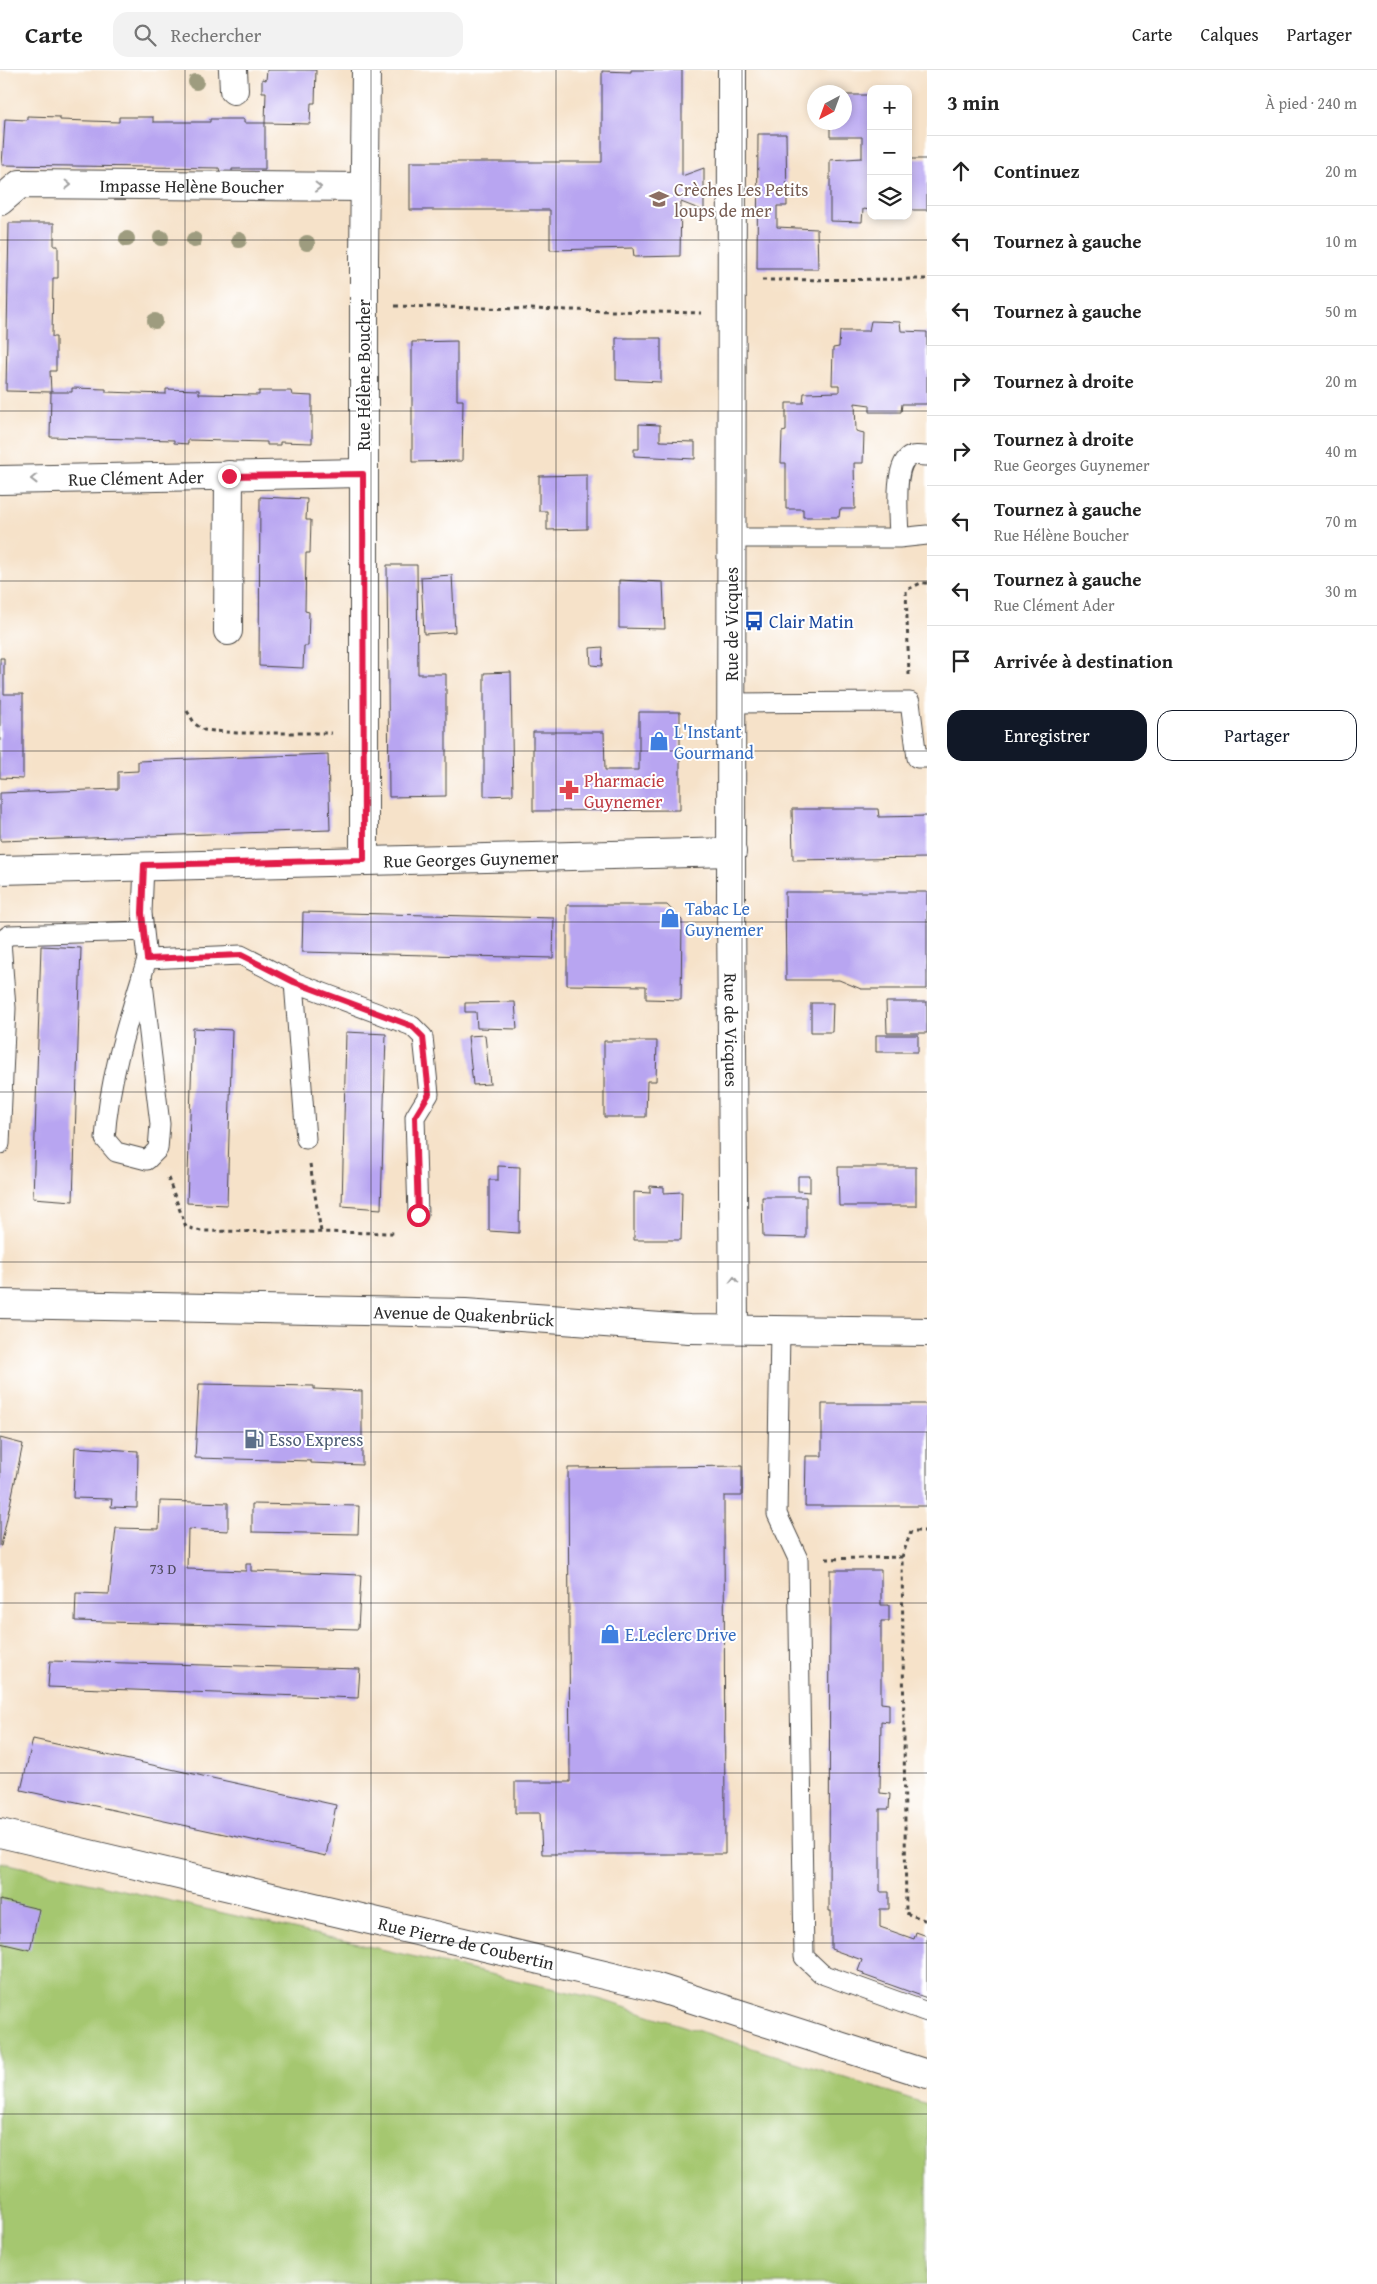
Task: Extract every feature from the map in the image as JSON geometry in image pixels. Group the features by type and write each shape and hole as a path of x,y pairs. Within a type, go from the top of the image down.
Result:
{"street":[{"name":"Rue Hélène Boucher","path":"364,860 362,732 366,70"},
{"name":"Rue de Vicques","path":"732,70 731,703 734,1329"},
{"name":"Impasse Helène Boucher","path":"10,192 364,187"},
{"name":"Rue Clément Ader","path":"0,480 363,474"},
{"path":"228,632 229,476"},
{"name":"Rue Georges Guynemer","path":"0,870 732,852"},
{"name":"Avenue de Quakenbrück","path":"0,1304 465,1313 689,1329 927,1332"},
{"name":"Rue Pierre de Coubertin","path":"0,1834 655,1987 927,2074"}],"lane":[{"path":"899,538 898,480 904,462 911,456 927,456"},
{"path":"731,538 899,538 927,535"},
{"path":"731,703 910,702 917,758 927,758"},
{"path":"144,865 142,913 145,967 160,1124 158,1149 147,1160 116,1152 105,1139 106,1115 119,1052 145,967"},
{"path":"0,1144 6,1008 1,941 9,935 144,932"},
{"path":"145,967 241,955 294,982 412,1026 423,1037 429,1094 415,1117 418,1215"},
{"path":"294,982 306,1139"},
{"path":"780,1330 777,1514 798,1559 804,1957 822,1974 927,2012"}],"path":[{"path":"732,280 927,279"},
{"path":"364,305 732,314"},
{"path":"910,702 906,590 921,583 927,583"},
{"path":"187,711 195,724 204,730 237,733 362,732"},
{"path":"306,1139 321,1232"},
{"path":"158,1149 186,1226 201,1231 406,1233 418,1215"},
{"path":"927,1531 911,1531 902,1558 906,1913 927,1921"},
{"path":"798,1559 902,1558"}],"green space":[{"path":"0,1862 599,1999 927,2104 927,2284 0,2284"}],"building":[{"path":"267,70 316,70 315,103 311,103 310,124 265,123 266,92 262,92 262,79 266,80"},
{"path":"631,70 682,70 682,176 704,168 704,211 681,202 680,256 634,257 633,248 550,250 550,210 410,210 410,162 602,162 602,71 631,72"},
{"path":"852,95 867,95 867,210 863,209 862,222 830,221 830,160 862,158 862,137 830,137 830,130 852,130"},
{"path":"27,116 60,117 60,120 119,122 119,117 153,117 153,122 210,122 210,119 244,119 244,123 265,123 265,169 232,169 232,173 220,173 219,168 2,165 5,119 27,120"},
{"path":"758,134 786,134 787,206 777,206 777,227 817,229 818,269 757,269"},
{"path":"912,159 927,159 927,210 912,210"},
{"path":"9,223 54,223 54,246 58,246 58,278 53,278 52,337 56,337 56,371 50,371 51,392 6,391"},
{"path":"871,321 900,322 901,331 927,332 927,404 902,404 901,412 870,412 870,405 855,403 856,431 864,433 863,463 854,463 855,509 840,509 839,517 803,517 803,509 786,509 786,463 781,463 782,432 786,431 786,403 803,403 804,393 839,392 839,385 832,385 833,348 839,347 840,331 869,331"},
{"path":"616,338 661,338 661,382 616,380"},
{"path":"457,341 457,400 463,400 462,461 412,462 412,342"},
{"path":"72,388 106,389 106,392 166,394 166,389 199,390 199,394 259,395 259,391 291,391 292,395 312,396 312,443 280,442 280,445 267,445 267,442 188,440 188,444 174,443 174,440 50,437 51,392 72,392"},
{"path":"639,424 660,425 660,441 695,442 695,459 634,456 634,449 639,449"},
{"path":"587,475 587,529 547,530 547,511 539,511 539,476"},
{"path":"260,497 307,499 306,520 311,520 310,553 306,553 305,611 309,612 308,646 304,646 303,668 259,666"},
{"path":"387,565 417,565 418,674 446,674 446,796 389,797"},
{"path":"452,575 455,632 424,634 421,577"},
{"path":"619,580 663,582 665,629 619,628"},
{"path":"603,647 602,666 591,665 590,648"},
{"path":"0,658 4,658 4,694 23,694 23,779 0,778"},
{"path":"511,672 513,795 484,796 484,673"},
{"path":"639,712 680,712 680,810 533,811 533,732 604,732 605,770 639,770"},
{"path":"328,754 330,830 0,841 0,793 118,789 118,772 138,771 138,761"},
{"path":"792,809 878,809 879,817 927,816 927,858 793,860"},
{"path":"785,892 927,892 927,989 861,989 839,980 786,980"},
{"path":"567,905 667,905 682,920 681,1000 646,999 646,986 567,985"},
{"path":"303,912 554,918 553,958 302,952"},
{"path":"41,946 81,948 73,1201 33,1198"},
{"path":"515,1002 517,1029 477,1028 476,1012 465,1012 465,1003"},
{"path":"886,1002 927,1002 927,1033 887,1033"},
{"path":"811,1003 833,1003 832,1032 811,1032"},
{"path":"193,1028 232,1030 227,1205 187,1203"},
{"path":"346,1032 386,1034 381,1209 342,1206"},
{"path":"485,1035 490,1084 473,1085 468,1036"},
{"path":"876,1035 918,1035 918,1052 876,1052"},
{"path":"604,1041 657,1041 656,1081 647,1081 646,1117 604,1117"},
{"path":"498,1166 520,1167 519,1233 489,1231 489,1180 498,1180"},
{"path":"838,1167 916,1167 916,1206 839,1206"},
{"path":"798,1176 810,1176 810,1192 798,1191"},
{"path":"650,1186 664,1187 664,1193 682,1192 681,1240 634,1240 634,1192 650,1193"},
{"path":"762,1197 806,1197 806,1238 763,1237"},
{"name":"Esso Express","path":"199,1384 314,1386 314,1389 362,1391 362,1465 311,1463 311,1461 195,1458"},
{"path":"822,1404 927,1404 927,1506 805,1506 806,1456 822,1456"},
{"path":"0,1438 23,1444 1,1546 0,1546"},
{"path":"75,1447 138,1451 137,1508 111,1507 112,1499 73,1498"},
{"path":"742,1466 742,1496 724,1496 725,1854 542,1854 540,1813 515,1813 515,1782 570,1782 568,1468"},
{"path":"160,1501 228,1503 228,1531 188,1529 187,1569 246,1571 246,1564 251,1564 251,1571 361,1575 358,1629 75,1621 76,1593 109,1594 116,1528 159,1529"},
{"path":"252,1504 359,1506 358,1534 252,1532"},
{"path":"830,1570 881,1570 881,1605 889,1605 889,1621 881,1621 881,1703 889,1704 889,1722 881,1721 880,1793 890,1794 889,1809 880,1809 880,1892 889,1892 889,1909 880,1909 880,1927 914,1939 916,1932 927,1936 927,1998 863,1975 864,1973 858,1971 862,1960 831,1949 831,1911 829,1911"},
{"path":"50,1661 360,1669 358,1698 48,1687"},
{"path":"33,1739 336,1805 326,1856 21,1790"},
{"path":"0,1900 39,1909 30,1950 0,1943"}],"place":[{"name":"Crèches Les Petits loups de mer","path":"659,199"},
{"name":"Clair Matin","path":"754,621"},
{"name":"L'Instant Gourmand","path":"659,741"},
{"name":"Pharmacie Guynemer","path":"569,790"},
{"name":"Tabac Le Guynemer","path":"670,918"},
{"name":"Esso Express","path":"254,1439"},
{"name":"E.Leclerc Drive","path":"610,1634"}],"route":[{"path":"229,476 363,474 362,816 364,860 144,865 142,913 147,959 241,955 294,982 412,1026 423,1037 429,1094 415,1117 418,1215"}]}
